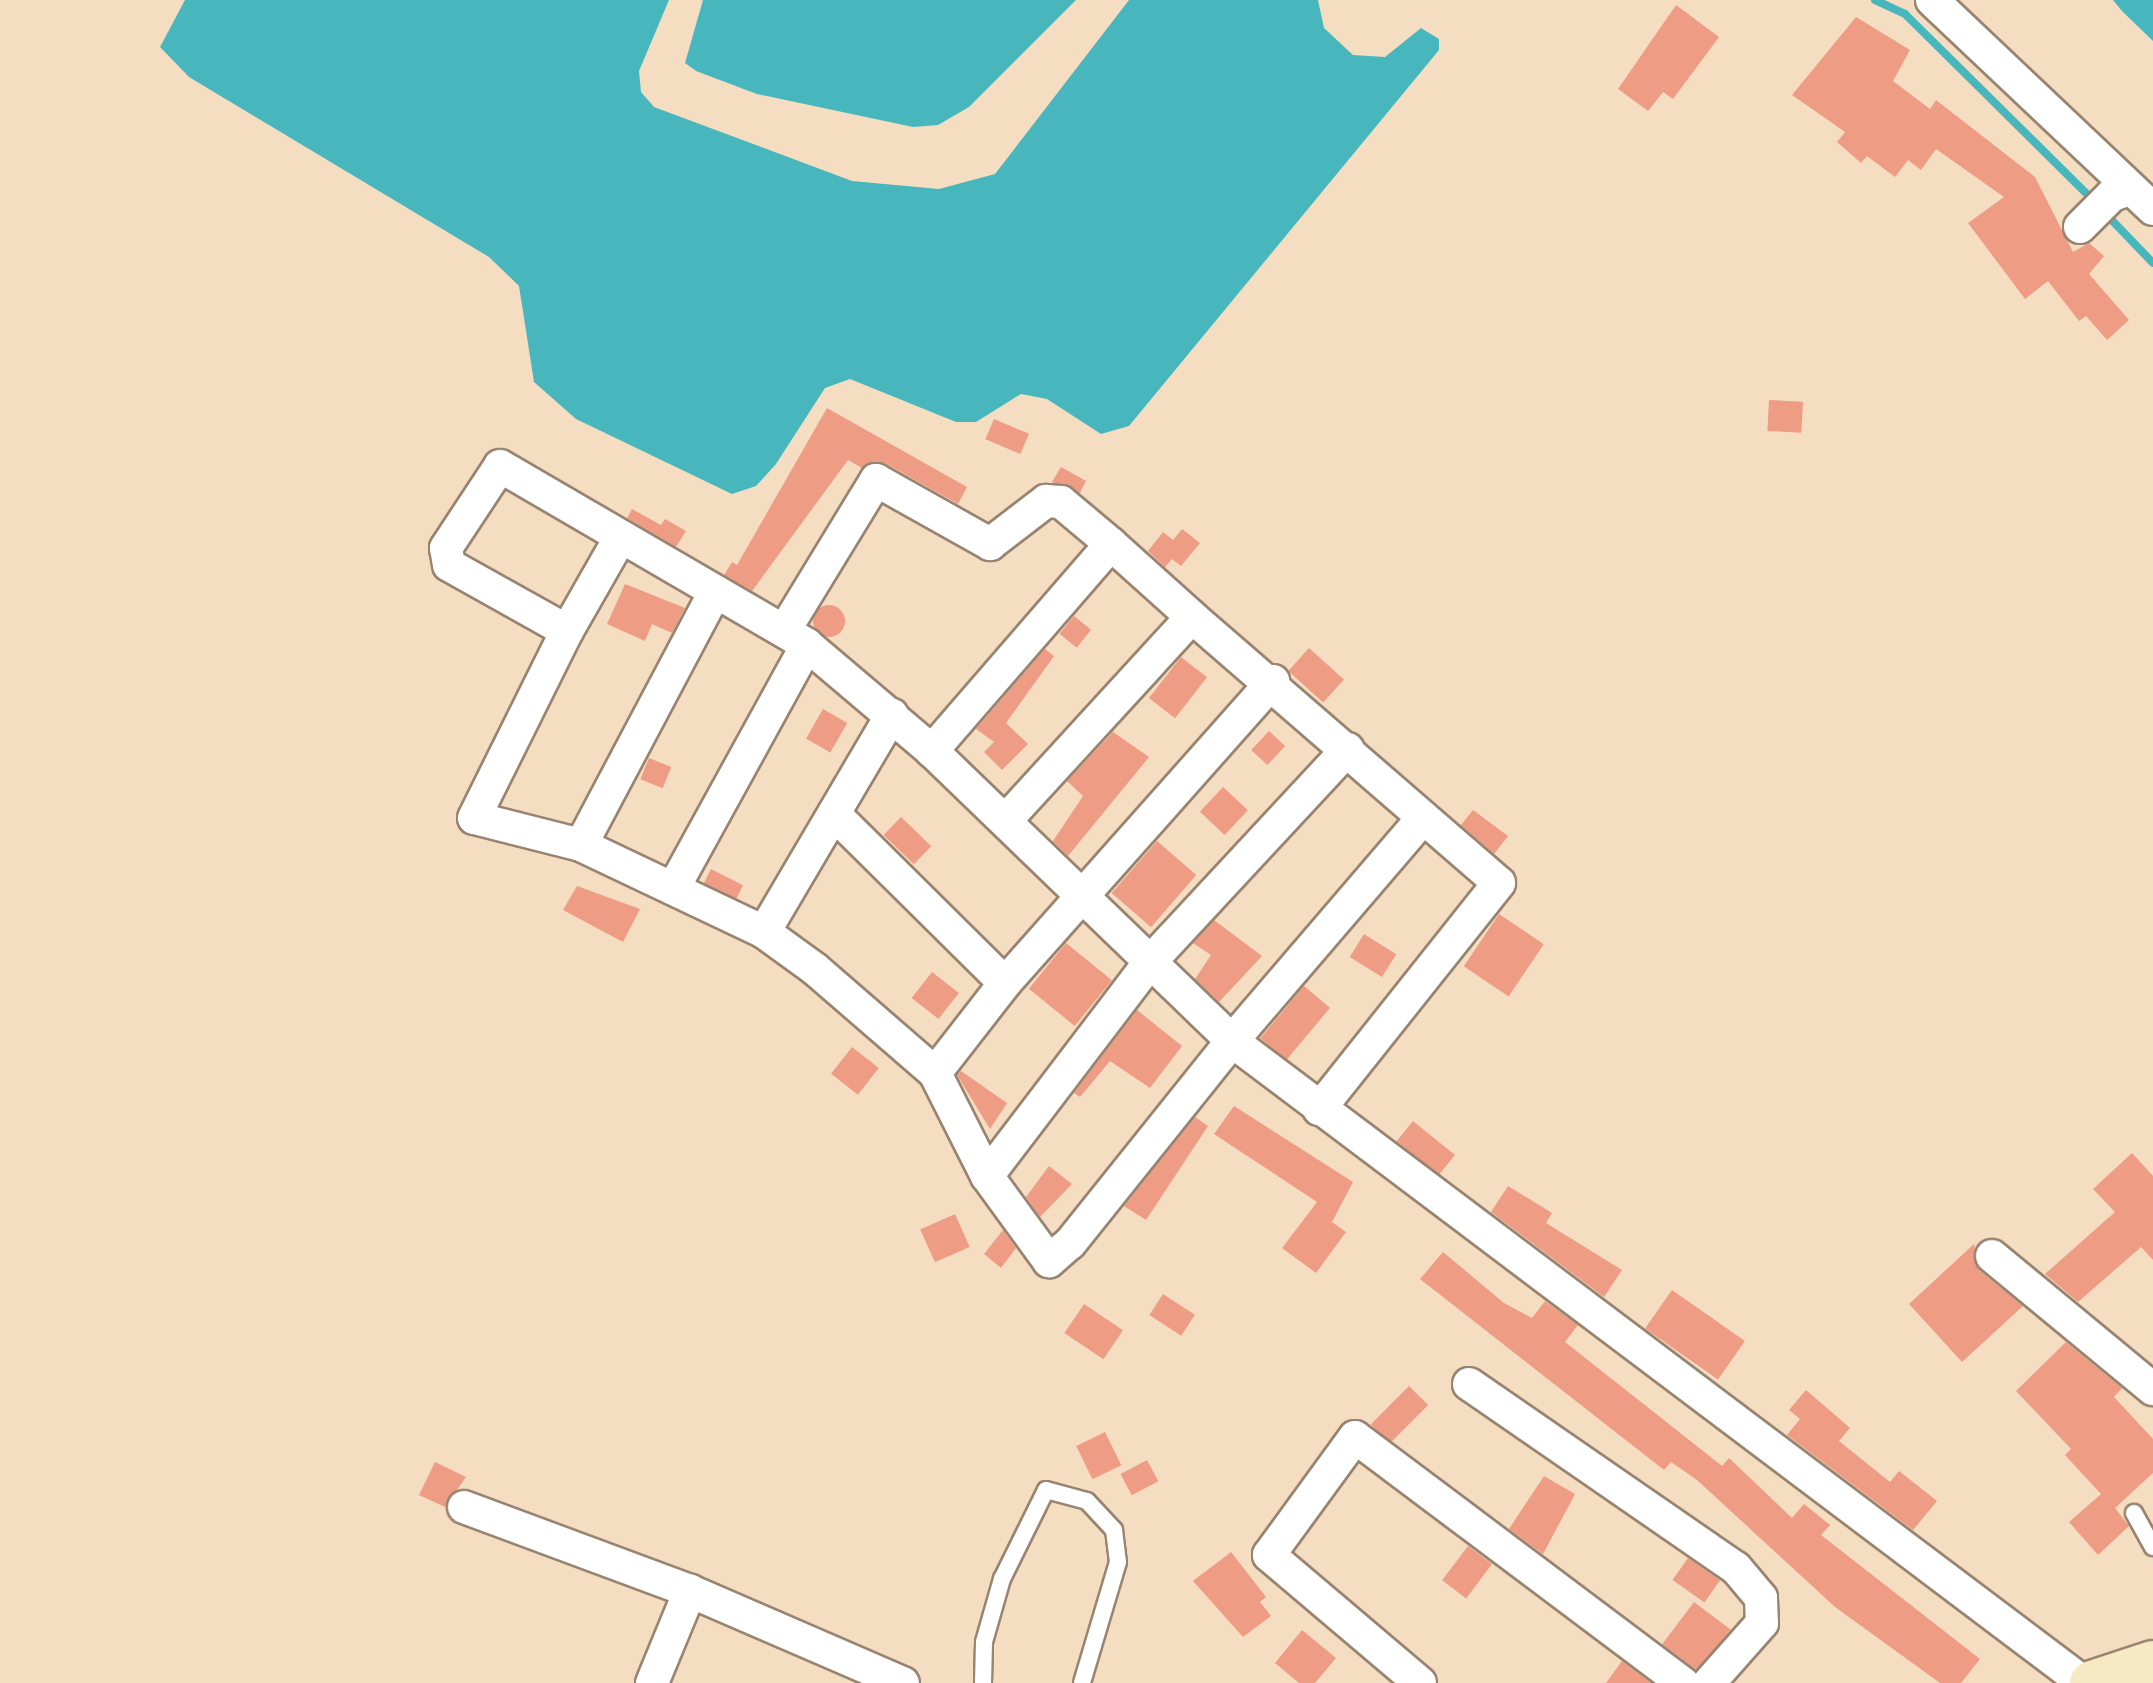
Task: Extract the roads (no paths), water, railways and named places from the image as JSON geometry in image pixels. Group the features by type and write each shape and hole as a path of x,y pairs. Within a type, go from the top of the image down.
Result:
{"main road":[{"path":"2092,1683 2153,1663"}],"street":[{"path":"1932,0 2113,208"},
{"path":"567,631 445,559 489,473 509,469 714,594 796,638 932,751 1006,820 1080,900 1232,1041 2084,1683"},
{"path":"674,887 876,480 990,544 1052,498 1273,681 1423,818 1496,875 1497,891 1319,1109"},
{"path":"620,538 473,808 481,826 581,845 764,932 935,1073 987,1176 1049,1261 1423,818"},
{"path":"932,751 1111,544"},
{"path":"581,845 714,594"},
{"path":"1006,820 1192,617"},
{"path":"935,1073 1005,983 1273,681"},
{"path":"764,932 892,715"},
{"path":"987,1176 1149,963 1348,749"},
{"path":"834,814 1005,983"},
{"path":"1992,1256 2153,1389"},
{"path":"1469,1384 1736,1568 1761,1598 1762,1623 1709,1683"},
{"path":"1420,1683 1269,1555 1355,1437 1683,1683"},
{"path":"464,1507 690,1591 903,1683"},
{"path":"652,1683 690,1591"}],"lane":[{"path":"983,1683 984,1642 1002,1579 1046,1490 1087,1501 1114,1530 1118,1562 1082,1683"},
{"path":"2134,1513 2153,1547"}],"water":[{"path":"185,0 669,0 639,71 641,92 654,107 852,181 939,189 995,174 1129,0 1318,0 1324,28 1353,55 1385,57 1421,28 1439,39 1439,50 1129,426 1101,434 1047,399 1021,394 976,422 956,422 850,379 825,388 776,464 756,486 732,494 576,419 534,382 519,286 489,257 189,77 160,47"},
{"path":"703,0 1076,0 969,107 938,125 913,127 757,94 696,71 685,63"},
{"path":"2113,0 2153,0 2153,41 2122,11"}],"waterway":[{"path":"1875,0 1905,14 2094,201"},
{"path":"2103,211 2153,263"}]}
